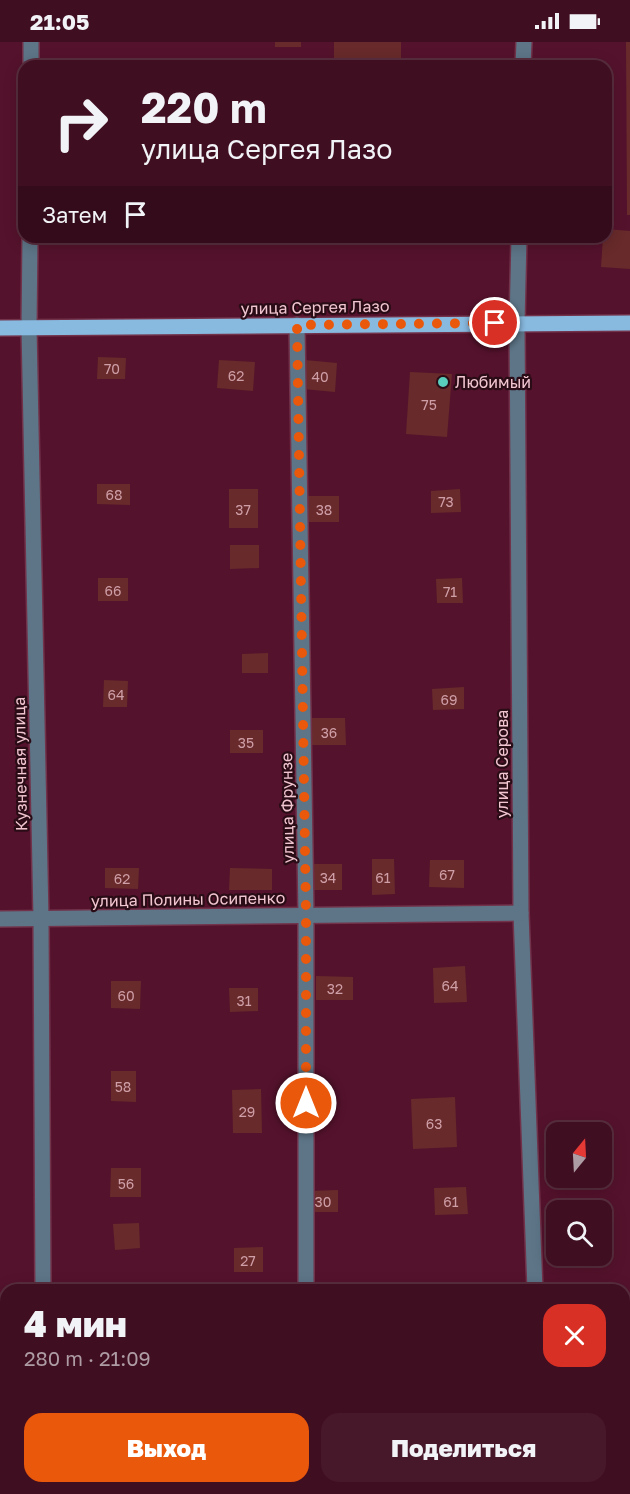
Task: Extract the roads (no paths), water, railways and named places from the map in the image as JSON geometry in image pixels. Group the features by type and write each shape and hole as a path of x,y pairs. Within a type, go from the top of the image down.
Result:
{"main road":[{"name":"улица Сергея Лазо","path":"0,328 630,322"}],"street":[{"path":"31,42 31,60"},
{"path":"523,60 524,42"},
{"name":"Кузнечная улица","path":"30,243 29,328 41,918 43,1284"},
{"name":"улица Серова","path":"519,243 521,913 535,1284"},
{"name":"улица Фрунзе","path":"297,325 306,915 306,1284"},
{"name":"улица Полины Осипенко","path":"0,919 521,913"}],"place":[{"name":"Любимый","path":"443,382"}]}
